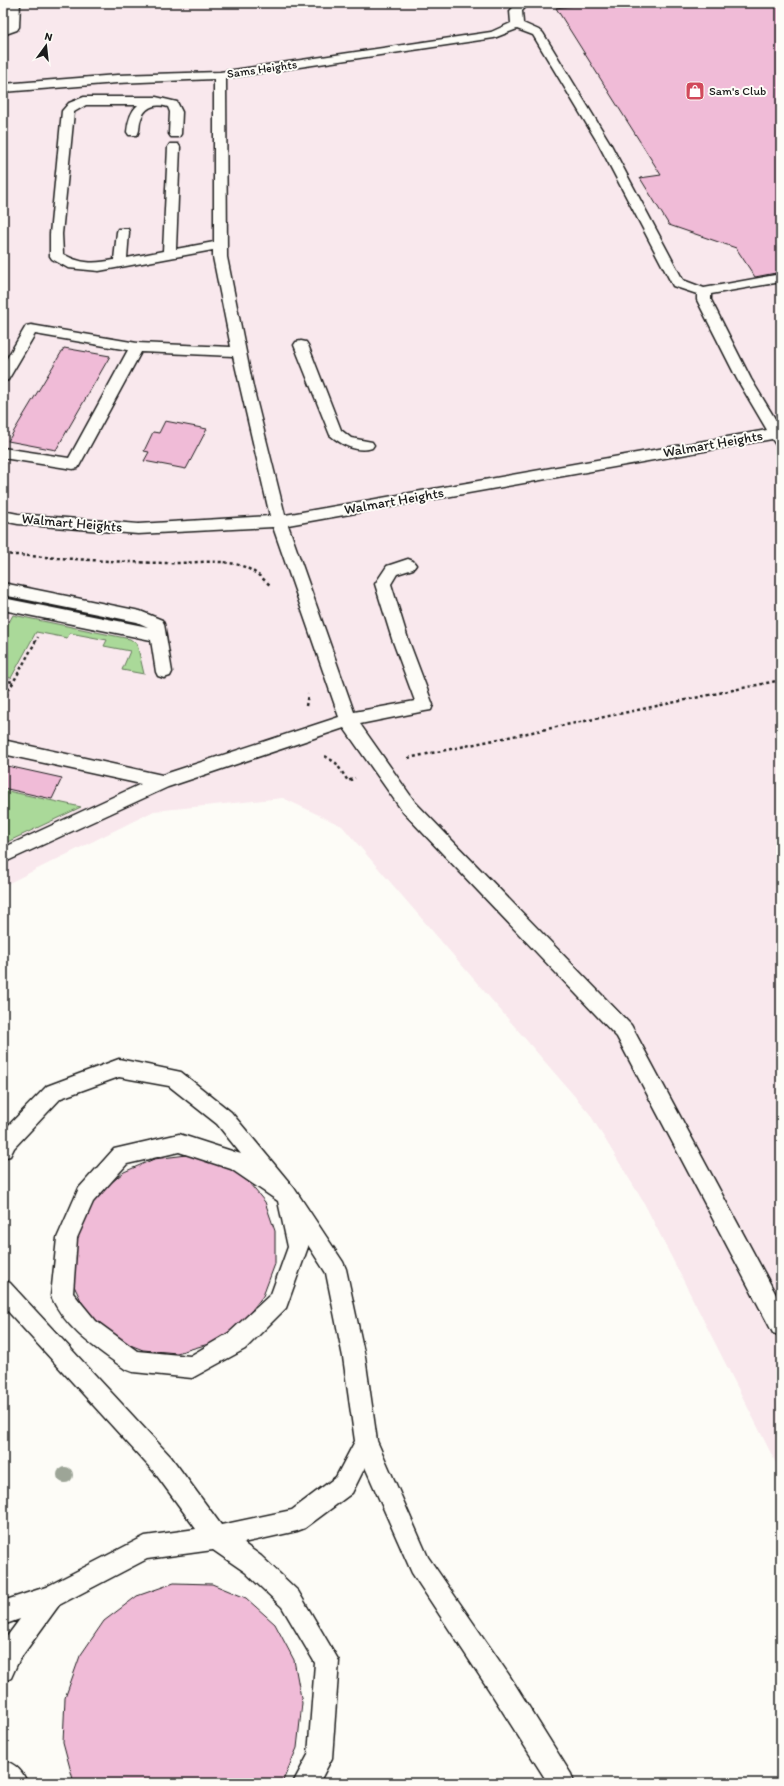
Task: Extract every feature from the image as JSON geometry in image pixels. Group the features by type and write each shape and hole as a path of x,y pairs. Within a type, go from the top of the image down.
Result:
{"street":[{"path":"3,32 12,27 13,3"}],"lane":[{"path":"523,3 516,11 516,25 538,33 604,143 678,282 704,292 781,278"},
{"name":"Sams Heights","path":"3,88 117,79 220,75 494,35 516,25"},
{"path":"220,75 218,245 220,257 239,352 279,521 348,720 409,807 624,1031 781,1325"},
{"path":"175,134 176,112 173,105 156,101 84,101 72,106 68,111 56,234 57,256 73,265 99,267 218,245"},
{"path":"133,132 133,120 138,109 156,101"},
{"path":"169,253 174,147"},
{"path":"120,263 123,232"},
{"path":"704,292 704,300 744,379 779,435"},
{"path":"3,377 31,329 137,347 239,352"},
{"path":"301,345 335,432 347,442 367,445"},
{"path":"3,453 74,464 137,347"},
{"name":"Walmart Heights","path":"3,516 18,519 138,529 279,521 779,435"},
{"path":"3,856 162,782 348,720 425,705 388,604 383,584 392,570 408,565"},
{"path":"3,589 140,617 156,624 164,672"},
{"path":"3,604 157,635"},
{"path":"3,748 162,782"},
{"path":"3,1149 7,1140 54,1092 119,1068 174,1078 224,1118 288,1195 336,1269 354,1357 366,1442 420,1565 500,1684 562,1783"},
{"path":"179,1143 237,1162 288,1195 298,1247 279,1301 237,1341 192,1367 133,1361 88,1329 62,1296 67,1238 86,1195 121,1156 179,1143"},
{"path":"3,1290 163,1465 216,1538 253,1564 290,1599 327,1662 320,1758 305,1783"},
{"path":"3,1614 51,1597 145,1548 216,1538 297,1520 344,1485 366,1442"},
{"path":"3,1670 10,1652 51,1597"},
{"path":"3,1772 15,1783"}],"path":[{"path":"3,554 123,562 182,564 222,562 236,564 251,570 263,578 274,589"},
{"path":"3,701 39,635"},
{"path":"3,680 13,682"},
{"path":"307,689 309,696 307,705 295,714 320,755 331,758 339,765 348,781 405,758 781,680"}],"shaded area":[{"path":"50,3 781,3 781,1473 644,1203 589,1113 342,826 283,798 154,811 3,886 3,10"}],"green space":[{"path":"13,615 130,639 137,644 144,674 122,670 130,651 104,646 107,640 70,633 67,638 36,632 11,678 3,677 3,633"},
{"path":"3,790 81,807 3,844"}],"building":[{"name":"Sam's Club","path":"590,3 781,3 781,272 755,277 736,248 669,225 640,178 661,175 556,8"},
{"path":"64,348 110,356 56,450 8,441"},
{"path":"165,421 207,429 186,469 144,461 149,452 144,451 153,432 159,433"},
{"path":"3,765 62,778 52,799 3,788"},
{"path":"187,1155 218,1162 245,1178 265,1202 275,1231 275,1264 263,1296 242,1323 212,1343 177,1353 143,1350 112,1338 88,1315 74,1286 71,1253 79,1221 98,1194 124,1172 154,1159"},
{"path":"174,1583 212,1584 246,1598 275,1624 294,1660 302,1703 297,1748 282,1783 74,1783 63,1742 65,1698 80,1656 104,1621 137,1596"}],"place":[{"name":"Sam's Club","path":"695,91"}]}
